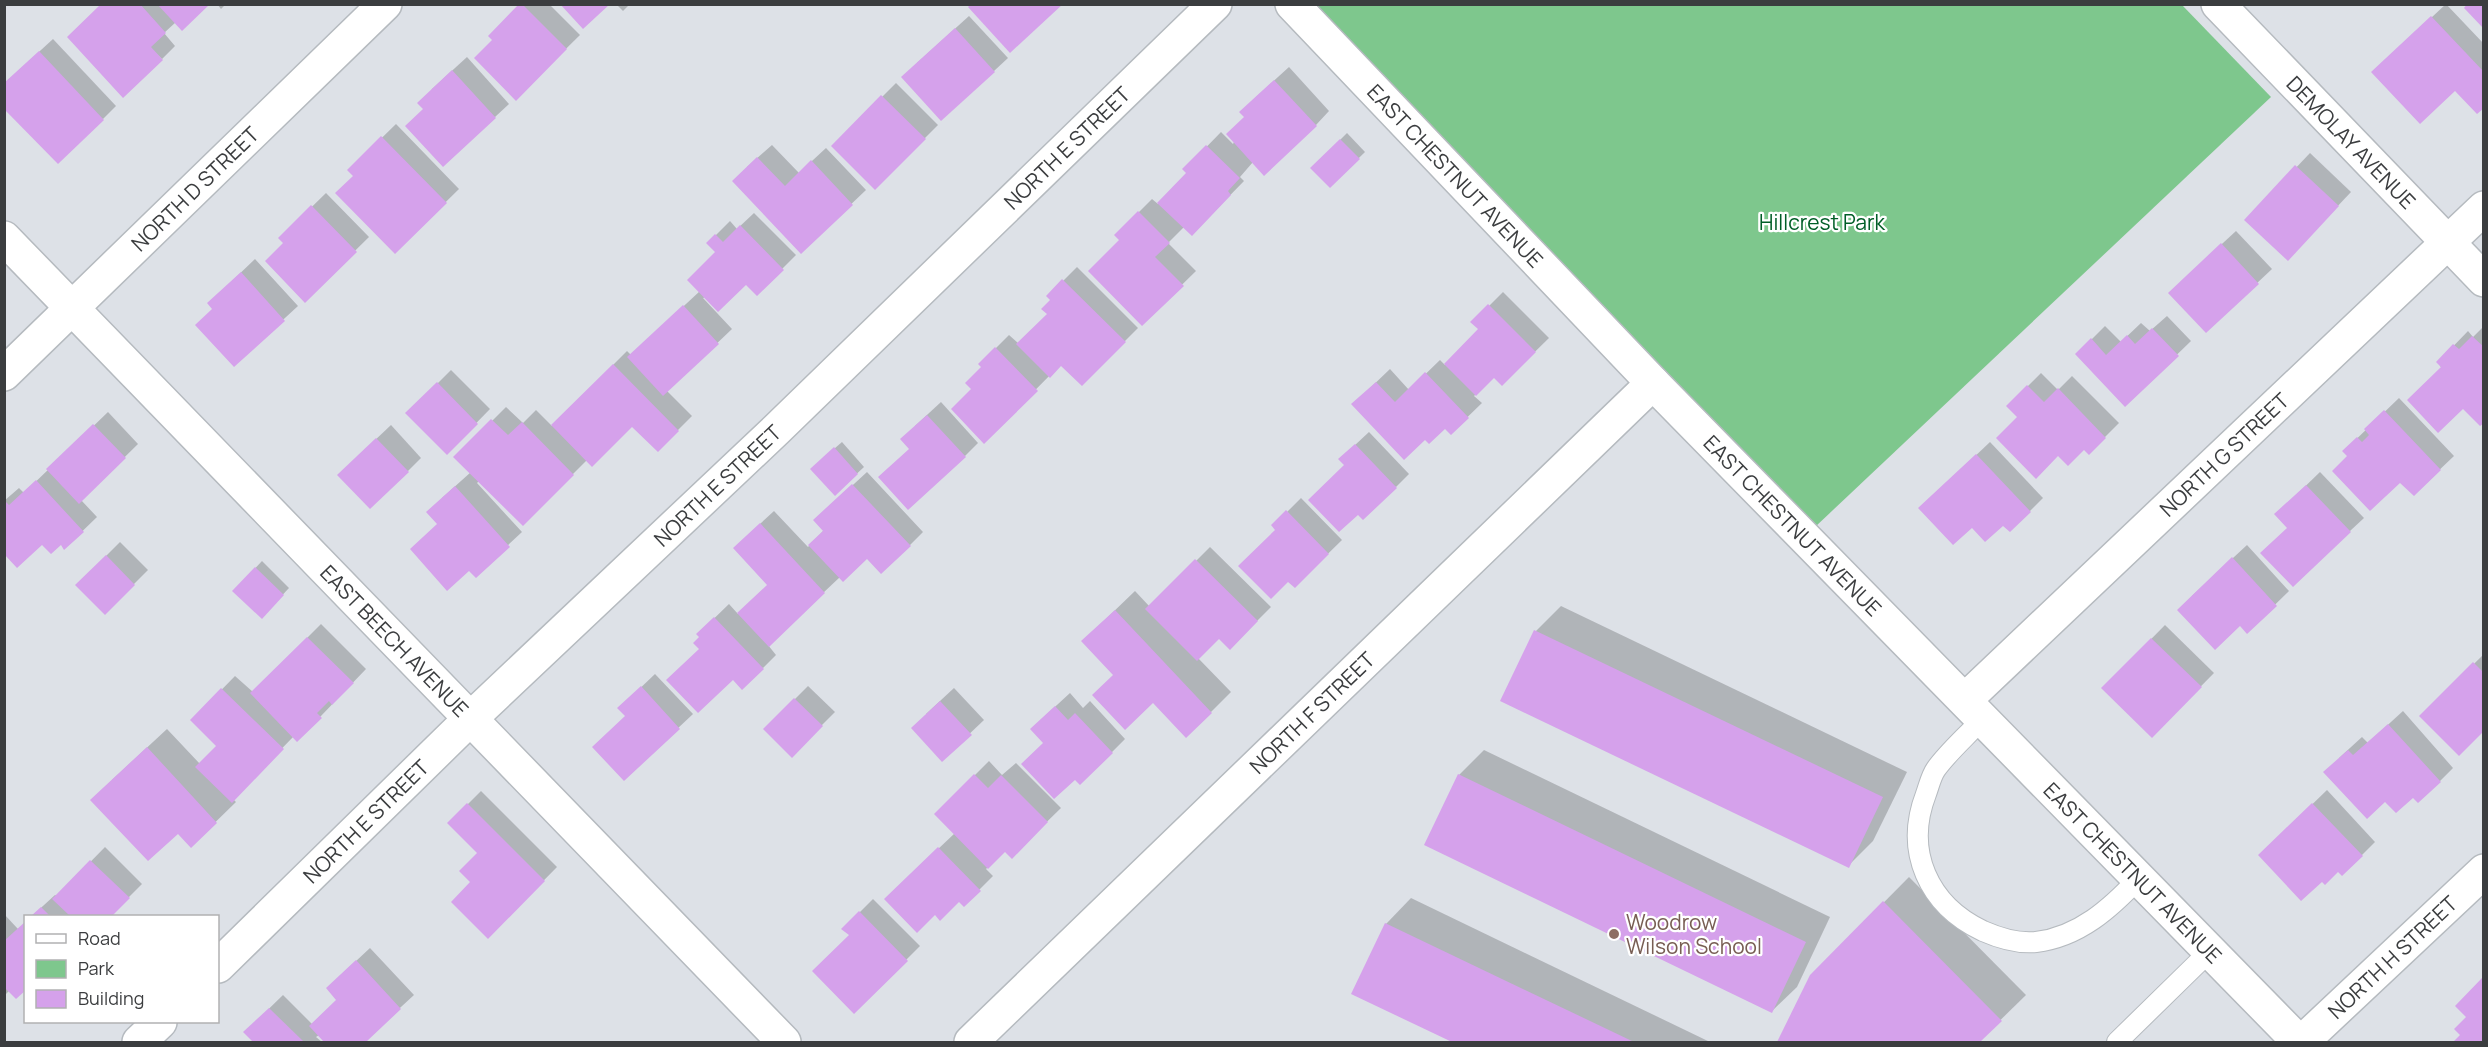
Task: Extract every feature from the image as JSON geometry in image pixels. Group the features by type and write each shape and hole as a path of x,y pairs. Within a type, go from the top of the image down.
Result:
{"street":[{"name":"NORTH D STREET","path":"4,374 385,4"},
{"name":"NORTH E STREET","path":"219,965 470,719 776,430 1215,4"},
{"name":"EAST CHESTNUT AVENUE","path":"1292,4 1653,382 2301,1042"},
{"name":"DEMOLAY AVENUE","path":"2218,4 2484,280"},
{"name":"NORTH G STREET","path":"1974,709 2484,208"},
{"name":"EAST BEECH AVENUE","path":"4,238 784,1042"},
{"name":"NORTH F STREET","path":"971,1042 1653,382"},
{"name":"NORTH H STREET","path":"2301,1042 2484,871"},
{"path":"139,1042 159,1023"}],"lane":[{"path":"1974,709 1935,770 1918,816 1917,844 1930,885 1948,909 1972,926 2001,939 2035,942 2065,935 2091,922 2139,878"},
{"path":"2116,1042 2210,951"}],"green space":[{"name":"Hillcrest Park","path":"1316,5 2182,5 2271,97 1815,527"}],"building":[{"path":"101,4 140,4 166,33 151,47 163,60 123,98 67,37"},
{"path":"157,4 210,4 182,31"},
{"path":"519,4 522,4 567,49 516,101 474,58 492,40 488,36"},
{"path":"560,4 610,4 583,29"},
{"path":"971,4 1063,4 1010,53 968,7"},
{"path":"2467,4 2484,4 2484,29 2464,8"},
{"path":"2431,16 2484,72 2484,108 2477,114 2455,91 2420,124 2371,72"},
{"path":"955,28 995,72 941,121 901,77"},
{"path":"39,51 104,120 58,164 4,109 4,83"},
{"path":"452,70 496,118 443,167 405,126 423,109 417,103"},
{"path":"1274,80 1317,126 1264,176 1226,134 1244,117 1239,112"},
{"path":"881,95 926,139 875,190 831,146"},
{"path":"381,136 447,203 395,254 335,193 353,176 347,170"},
{"path":"1340,139 1360,159 1330,188 1310,168"},
{"path":"1206,145 1240,178 1228,191 1231,195 1192,236 1157,203 1186,173 1182,169"},
{"path":"757,157 785,186 811,160 853,205 801,254 732,181"},
{"path":"2295,165 2339,206 2288,261 2244,220"},
{"path":"311,205 357,252 305,303 265,261 283,243 278,238"},
{"path":"1138,211 1170,243 1155,257 1184,286 1142,326 1088,271 1119,240 1114,235"},
{"path":"740,225 784,270 757,296 746,285 718,312 687,280 715,252 706,243 715,234 723,242"},
{"path":"2221,243 2259,284 2206,333 2168,293"},
{"path":"241,272 285,321 234,367 195,325 212,309 207,303"},
{"path":"1062,279 1126,342 1082,386 1061,366 1050,378 1016,344 1047,314 1041,309 1050,300 1046,296"},
{"path":"1488,304 1536,352 1502,386 1494,378 1476,396 1444,364 1478,329 1470,322"},
{"path":"683,305 719,344 663,396 627,357"},
{"path":"2152,328 2179,356 2125,407 2075,354 2091,338 2106,355 2127,335 2135,344"},
{"path":"2472,336 2484,347 2484,423 2480,426 2463,409 2438,433 2407,400 2441,367 2436,362 2453,344 2459,349"},
{"path":"995,347 1038,391 984,444 951,409 971,389 965,383 981,367 978,364"},
{"path":"613,364 679,431 658,452 632,427 592,467 551,425"},
{"path":"1425,372 1469,418 1451,435 1445,429 1429,444 1425,440 1404,460 1351,404 1376,382 1395,402"},
{"path":"437,382 478,424 447,455 405,413"},
{"path":"2027,385 2044,402 2058,388 2106,438 2089,455 2084,450 2068,466 2058,456 2036,479 1996,438 2017,417 2006,406"},
{"path":"2384,410 2441,470 2414,496 2400,483 2370,511 2332,471 2347,456 2342,451 2357,437 2362,442 2369,435 2364,429"},
{"path":"927,415 966,457 908,510 878,477 909,449 900,439"},
{"path":"491,419 508,435 522,422 574,475 523,526 453,457"},
{"path":"93,424 126,458 79,504 46,469"},
{"path":"376,438 409,472 370,509 337,475"},
{"path":"1355,444 1397,488 1363,520 1358,515 1339,532 1308,500 1344,465 1338,459"},
{"path":"834,447 858,474 835,496 810,469"},
{"path":"1976,454 2031,512 2010,532 2003,526 1985,542 1972,528 1953,545 1918,508"},
{"path":"36,480 84,532 64,550 61,545 51,554 42,545 17,568 4,554 4,500 9,505"},
{"path":"852,484 911,546 881,574 867,559 843,582 808,545 823,531 813,520"},
{"path":"2306,485 2351,532 2293,587 2260,553 2287,528 2274,514"},
{"path":"455,486 510,547 476,578 469,571 447,591 410,549 437,524 426,512"},
{"path":"1286,510 1329,554 1295,588 1288,582 1271,599 1238,566 1275,530 1271,525"},
{"path":"760,523 825,593 769,647 737,613 767,585 733,548"},
{"path":"106,555 135,585 105,615 75,585"},
{"path":"2232,557 2277,606 2247,634 2240,626 2215,650 2177,610"},
{"path":"1195,559 1258,621 1230,650 1219,639 1197,661 1145,609"},
{"path":"255,567 284,595 262,619 232,591"},
{"path":"1115,610 1212,713 1186,738 1153,703 1125,730 1092,695 1113,675 1081,641"},
{"path":"714,617 764,669 742,690 733,680 698,713 666,680 699,649 693,643 699,637 696,634"},
{"path":"1534,630 1883,797 1849,868 1500,701"},
{"path":"307,637 354,683 332,705 329,701 317,713 322,718 297,742 250,693"},
{"path":"2151,638 2202,687 2152,738 2101,688"},
{"path":"2473,662 2484,673 2484,731 2459,756 2419,716"},
{"path":"641,686 680,729 624,781 592,747 625,716 617,708"},
{"path":"221,688 284,749 232,803 195,767 216,746 190,720"},
{"path":"794,698 823,726 792,758 763,729"},
{"path":"940,701 972,735 942,762 911,728"},
{"path":"1055,706 1068,720 1075,713 1113,753 1080,785 1075,780 1054,799 1021,764 1043,743 1030,729"},
{"path":"2388,724 2441,782 2418,803 2413,798 2396,813 2385,802 2367,819 2323,772 2348,750 2353,755"},
{"path":"147,747 217,823 191,848 178,834 148,861 90,800"},
{"path":"974,774 988,788 1001,775 1048,822 1012,859 1005,852 988,869 934,814"},
{"path":"1458,774 1806,942 1772,1013 1424,845"},
{"path":"467,803 545,881 488,939 451,902 470,882 459,871 477,853 447,823"},
{"path":"2312,803 2363,856 2342,876 2338,872 2325,885 2322,882 2301,901 2258,855"},
{"path":"938,847 981,891 964,907 959,902 940,921 935,915 917,933 884,899"},
{"path":"90,860 130,898 113,915 69,915 52,899"},
{"path":"1883,901 2002,1021 1980,1042 1777,1042 1810,975"},
{"path":"41,907 49,915 32,915"},
{"path":"859,911 908,961 854,1014 812,971 849,935 841,929"},
{"path":"24,923 24,992 16,999 4,987 4,941"},
{"path":"1385,923 1634,1042 1452,1042 1351,994"},
{"path":"356,960 401,1009 366,1042 324,1042 309,1026 336,1000 326,988"},
{"path":"2482,978 2484,1042 2453,1042 2460,1035 2454,1029 2466,1017 2455,1006"},
{"path":"269,1008 304,1042 253,1042 243,1032"}],"place":[{"name":"Woodrow Wilson School","path":"1614,934"}]}
